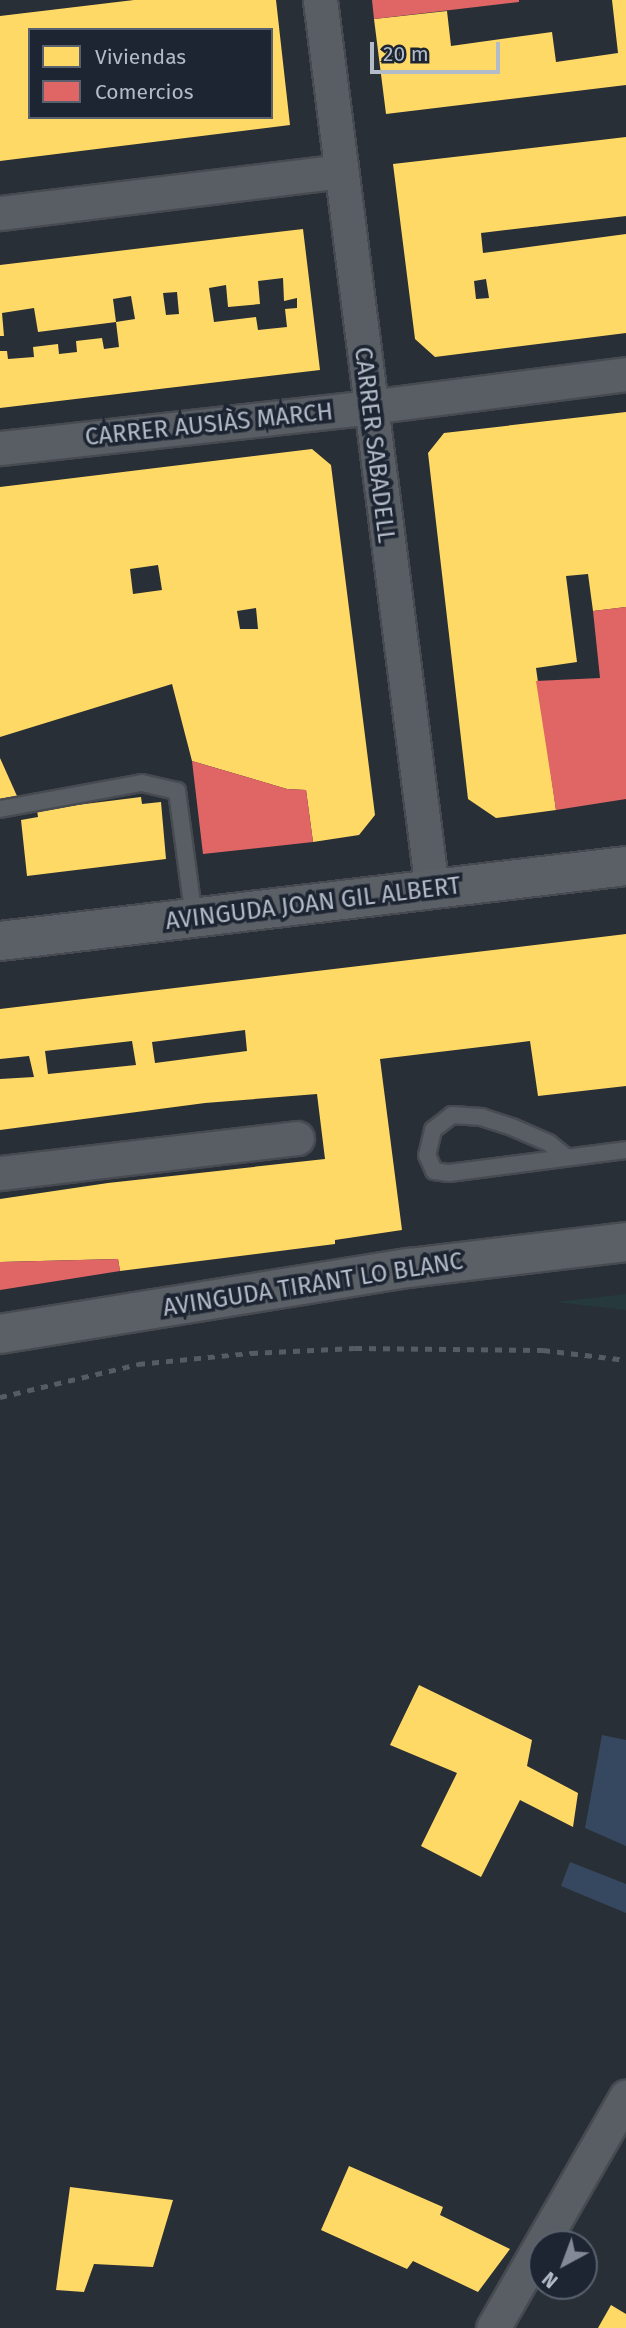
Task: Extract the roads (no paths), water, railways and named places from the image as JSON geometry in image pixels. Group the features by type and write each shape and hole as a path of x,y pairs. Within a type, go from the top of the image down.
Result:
{"main road":[{"name":"AVINGUDA JOAN GIL ALBERT","path":"0,941 626,866"},
{"name":"AVINGUDA TIRANT LO BLANC","path":"0,1334 409,1268 626,1242"}],"street":[{"name":"CARRER SABADELL","path":"320,0 369,407 432,890"},
{"path":"0,213 340,171"},
{"name":"CARRER AUSIÀS MARCH","path":"0,448 369,407 626,374"},
{"path":"0,1173 297,1138"},
{"path":"493,2328 621,2117"}],"lane":[{"path":"0,808 142,783 177,791 194,918"},
{"path":"566,1157 549,1143 512,1127 482,1117 452,1115 433,1130 427,1154 434,1171 449,1173 626,1150"}],"water":[{"path":"602,1735 626,1740 626,1846 585,1828"},
{"path":"570,1862 626,1884 626,1913 561,1886"}],"railway":[{"path":"0,1397 138,1364 251,1353 355,1348 543,1350 626,1360"}]}
